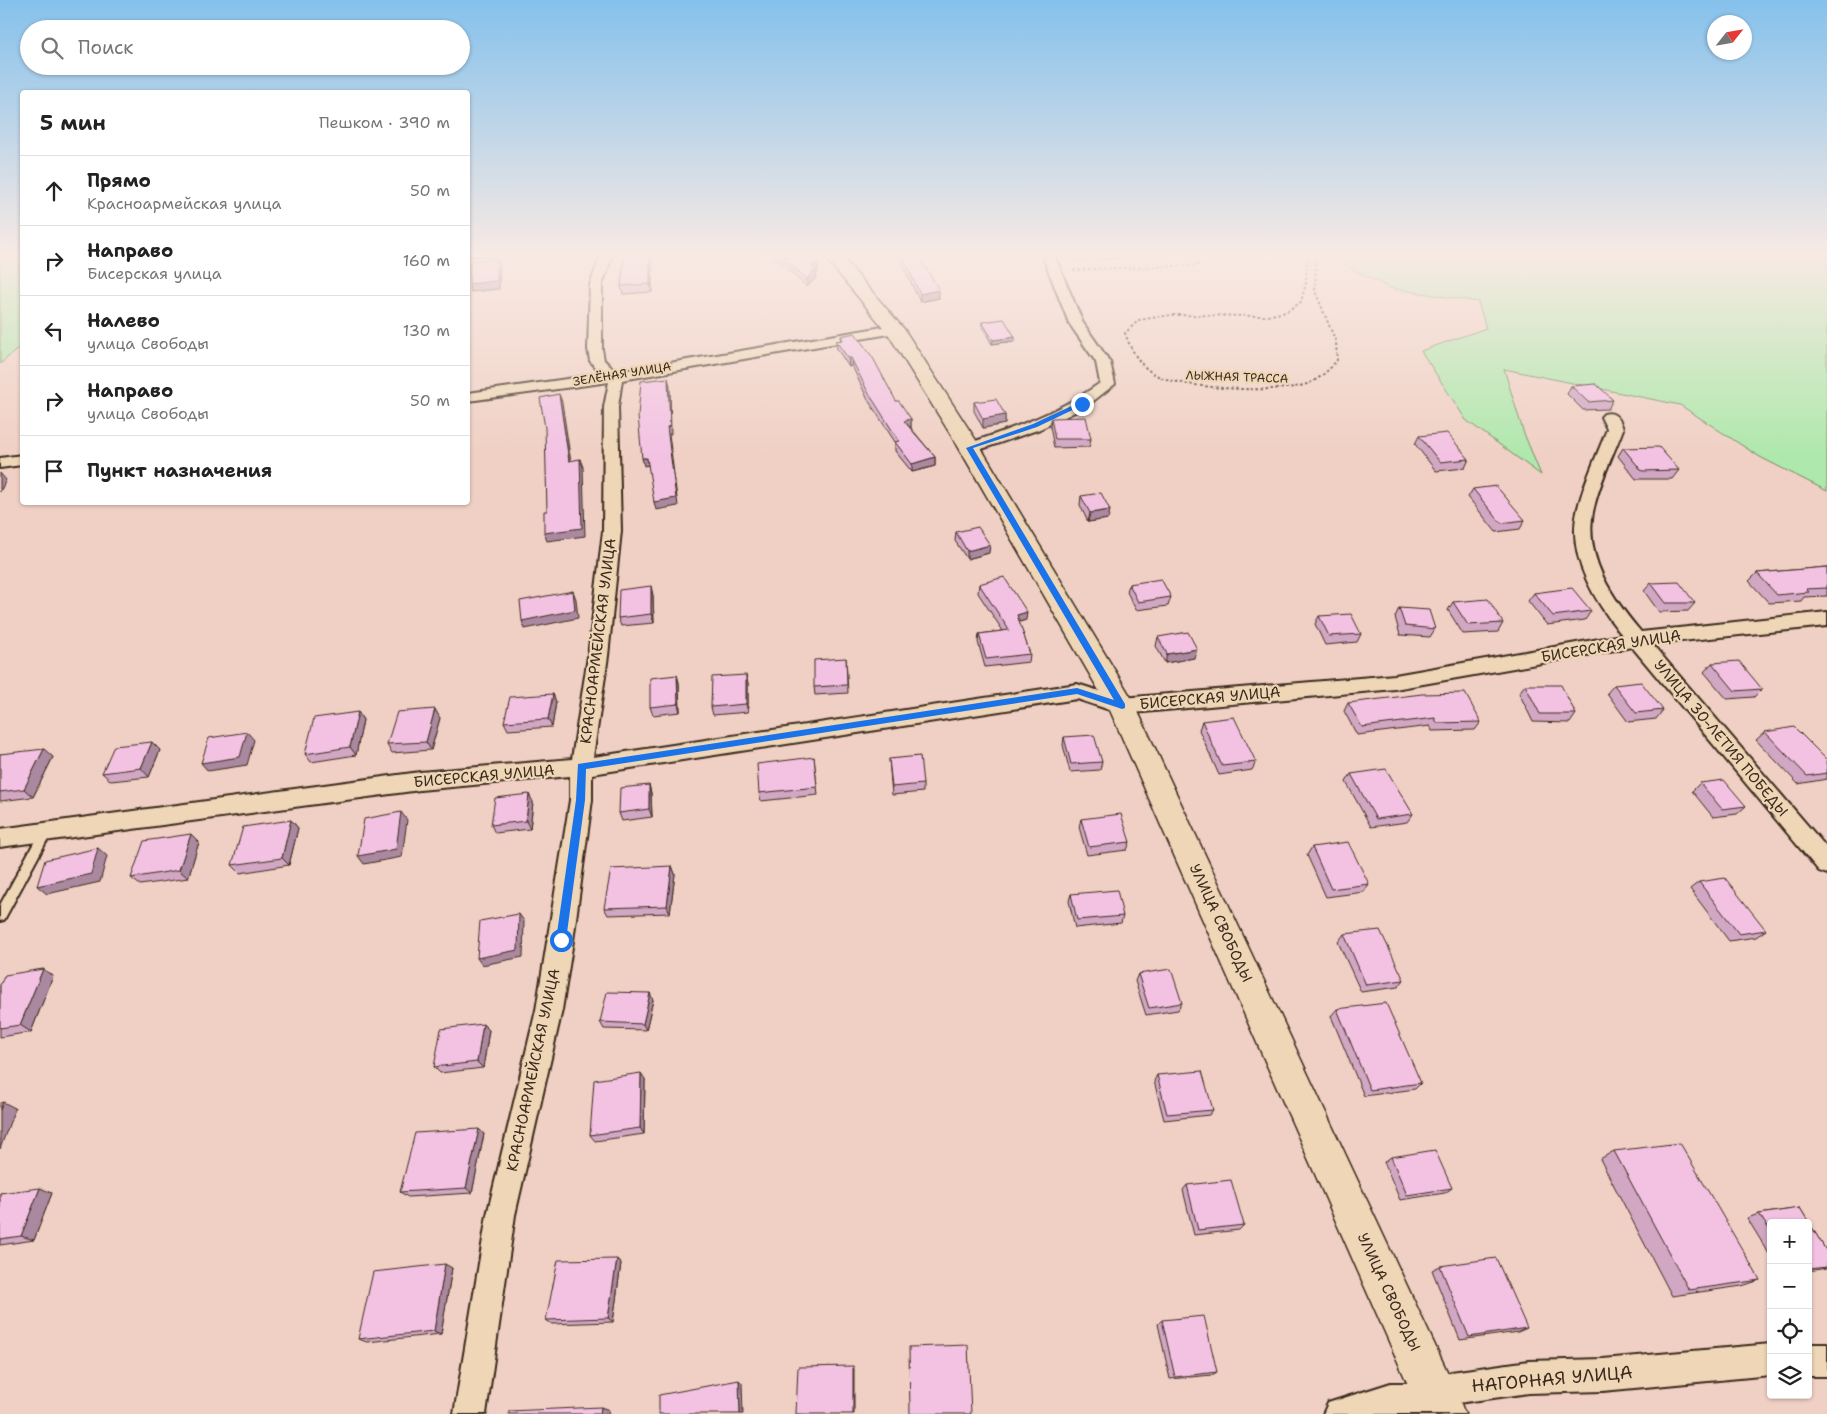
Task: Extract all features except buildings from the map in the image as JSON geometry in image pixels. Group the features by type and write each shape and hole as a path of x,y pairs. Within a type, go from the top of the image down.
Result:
{"street":[{"path":"595,323 597,361 613,376"},
{"name":"УЛИЦА СВОБОДЫ","path":"890,323 970,448 1122,706 1440,1407"},
{"path":"970,448 1035,426 1082,404 1108,384 1104,362 1076,323"},
{"name":"ЗЕЛЁНАЯ УЛИЦА","path":"470,397 613,376 895,329"},
{"name":"КРАСНОАРМЕЙСКАЯ УЛИЦА","path":"470,1414 501,1216 549,1010 560,949 581,800 581,767 598,656 612,532 611,407 616,381 613,376"},
{"name":"УЛИЦА 30-ЛЕТИЯ ПОБЕДЫ","path":"1609,417 1615,429 1584,514 1586,552 1600,590 1612,610 1827,864"},
{"path":"0,463 20,460"},
{"name":"БИСЕРСКАЯ УЛИЦА","path":"0,838 420,782 581,767 1077,691 1122,706 1395,682 1637,639 1827,619"},
{"name":"НАГОРНАЯ УЛИЦА","path":"1440,1407 1451,1388 1529,1377 1603,1375 1767,1359"},
{"path":"1812,1360 1827,1360"},
{"path":"1339,1414 1391,1399 1440,1407"}],"lane":[{"path":"0,916 46,831"}],"path":[{"name":"ЛЫЖНАЯ ТРАССА","path":"1136,323 1125,333 1128,349 1146,368 1165,380 1189,387 1286,389 1307,384 1325,374 1337,360 1336,342 1328,323"}],"green space":[{"path":"0,323 20,323 20,347 0,364"},
{"path":"1484,323 1827,323 1827,491 1760,457 1680,405 1504,369 1523,431 1541,475 1466,420 1421,351 1486,328"}],"route":[{"path":"561,940 581,800 581,767 1077,691 1122,706 970,448 1035,426 1082,404"}]}
